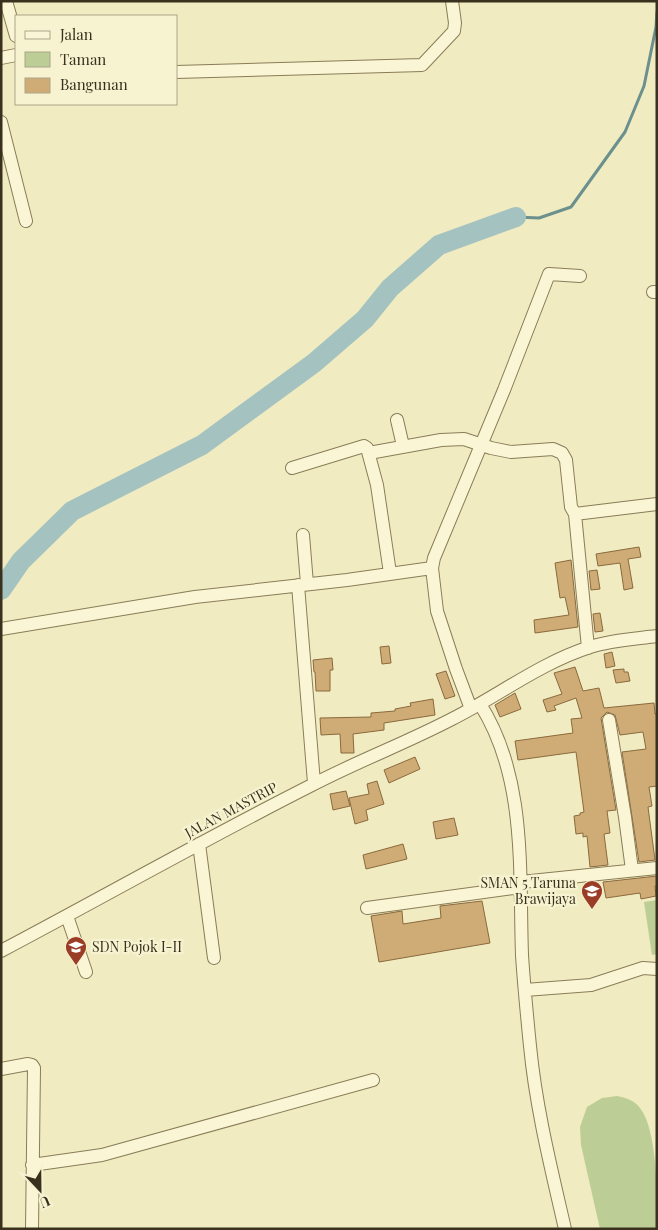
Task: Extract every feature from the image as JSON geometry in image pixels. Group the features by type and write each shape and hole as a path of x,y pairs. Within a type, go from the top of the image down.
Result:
{"street":[{"path":"6,1 15,32"},
{"path":"178,72 422,65 454,31 452,1"},
{"path":"1,58 15,55"},
{"path":"1,122 7,168 26,221"},
{"path":"565,1229 535,1092 522,958 521,884 511,776 498,737 475,707 456,669 436,611 432,568 434,558 484,445 504,390 554,274 580,276"},
{"path":"396,420 403,446"},
{"path":"369,453 441,440 464,439 511,452 553,448 562,453 566,460 571,507 575,514 588,648"},
{"path":"292,468 364,446 367,448 377,485 390,573"},
{"path":"575,514 657,504"},
{"path":"303,535 302,584 314,783"},
{"path":"1,629 195,597 432,568"},
{"name":"JALAN MASTRIP","path":"1,951 314,783 413,738 475,707 554,662 588,648 607,643 657,636"},
{"path":"609,720 632,870"},
{"path":"199,844 214,958"},
{"path":"367,908 521,884 657,868"},
{"path":"67,916 86,972"},
{"path":"525,990 591,985 643,968 657,969"},
{"path":"1,1069 28,1064 34,1066 32,1229"},
{"path":"32,1166 102,1155 373,1080"}],"green space":[{"path":"657,900 657,954 652,955 644,902"},
{"path":"617,1096 638,1105 646,1119 650,1132 655,1166 657,1229 600,1229 581,1145 580,1127 587,1107 602,1098"}],"building":[{"path":"639,547 641,557 628,559 633,588 624,590 620,563 598,566 596,554"},
{"path":"571,560 578,627 535,633 534,620 569,615 565,597 560,598 555,563"},
{"path":"597,570 600,589 591,590 589,571"},
{"path":"600,613 603,631 595,632 593,614"},
{"path":"389,646 391,663 382,664 380,647"},
{"path":"612,652 615,666 606,668 604,654"},
{"path":"332,658 333,670 330,670 330,691 316,691 313,660"},
{"path":"575,667 583,691 599,688 604,708 654,703 655,714 657,714 657,786 649,787 652,806 648,807 655,860 639,862 622,752 646,749 643,732 620,735 615,715 607,712 601,718 616,810 607,811 610,833 604,834 608,865 590,867 587,836 583,837 583,833 576,834 574,816 584,812 576,752 518,760 515,741 573,733 571,719 582,718 576,698 554,706 556,710 547,712 543,700 562,694 554,673"},
{"path":"624,669 624,672 628,672 630,681 616,683 613,670"},
{"path":"446,671 455,696 445,699 436,674"},
{"path":"515,693 521,709 500,717 495,705"},
{"path":"433,699 435,715 384,723 384,730 353,734 354,753 341,753 340,734 321,735 320,718 371,717 371,713 395,711 395,709 411,706 410,703"},
{"path":"415,757 420,769 389,783 384,770"},
{"path":"377,781 384,804 366,810 368,820 355,824 349,798 369,794 367,784"},
{"path":"346,791 350,806 333,810 330,794"},
{"path":"454,818 458,835 436,839 433,822"},
{"path":"403,844 407,859 366,869 363,855"},
{"path":"657,876 656,896 641,899 640,893 606,898 603,882"},
{"path":"482,901 490,943 379,962 371,916 402,911 403,924 441,918 440,906"}],"waterway":[{"path":"516,217 539,218 571,207 625,132 644,86 656,27 657,12"},
{"path":"1,590 21,561 72,511 202,445 314,363 365,319 390,288 439,245 516,217"}],"place":[{"name":"SMAN 5 Taruna Brawijaya","path":"592,910"},
{"name":"SDN Pojok I-II","path":"76,966"}]}
